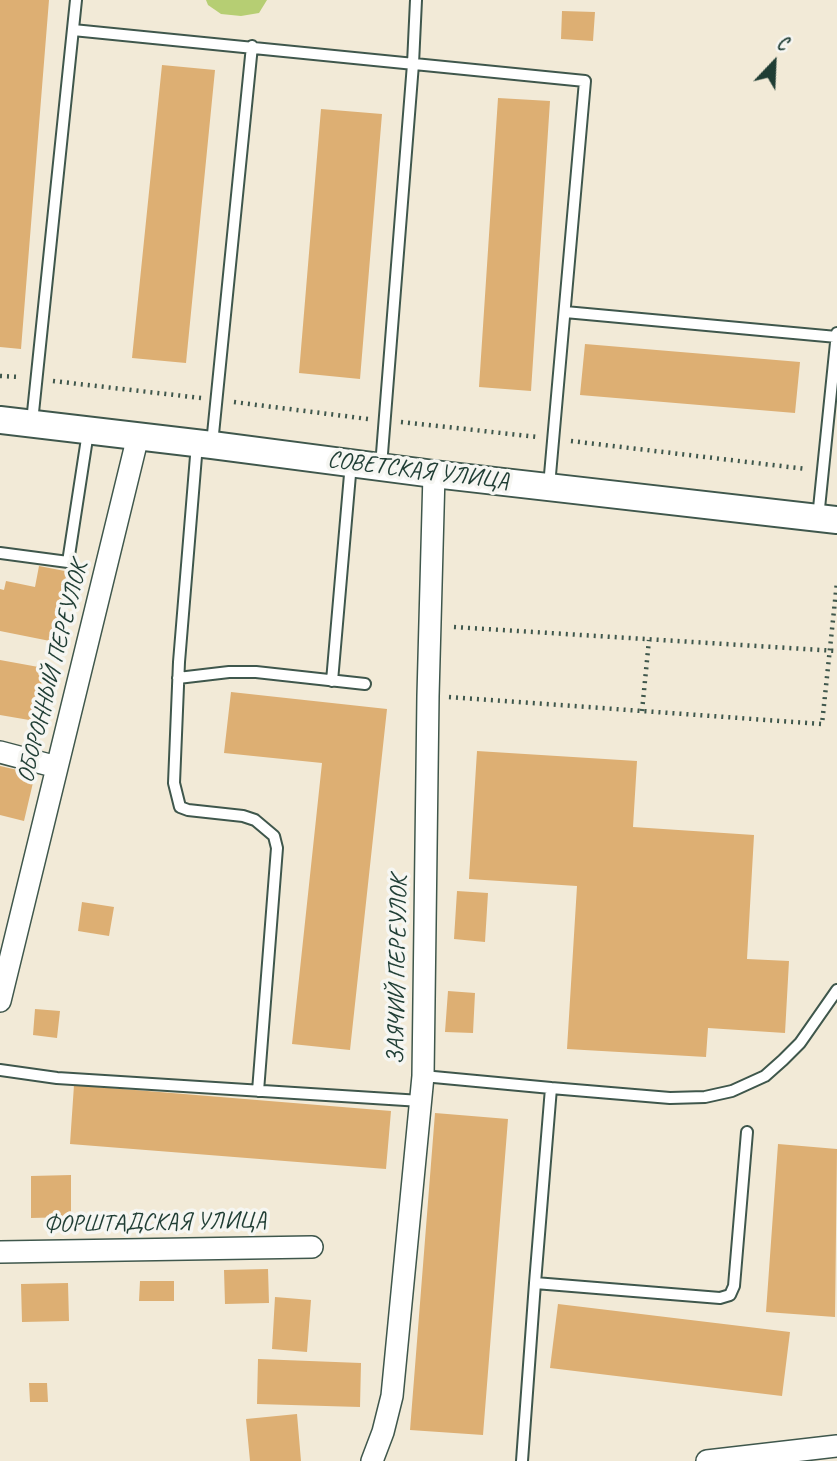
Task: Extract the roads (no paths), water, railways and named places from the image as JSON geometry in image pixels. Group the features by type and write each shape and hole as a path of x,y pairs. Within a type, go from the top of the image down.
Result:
{"street":[{"name":"СОВЕТСКАЯ УЛИЦА","path":"0,420 828,519"},
{"name":"ОБОРОННЫЙ ПЕРЕУЛОК","path":"0,1001 138,436"},
{"name":"ЗАЯЧИЙ ПЕРЕУЛОК","path":"372,1461 392,1396 423,1076 434,474"},
{"path":"0,752 57,767"},
{"name":"ФОРШТАДСКАЯ УЛИЦА","path":"0,1252 312,1247"},
{"path":"707,1461 837,1446"}],"lane":[{"path":"32,424 76,0"},
{"path":"381,466 414,64 416,0"},
{"path":"73,30 585,81 549,486"},
{"path":"252,47 217,400 205,444 178,678 174,783 180,807 256,820 274,836 278,848 258,1091"},
{"path":"565,312 837,335 824,471 828,519"},
{"path":"0,553 68,562 88,430"},
{"path":"332,681 351,463"},
{"path":"178,678 256,672 365,684"},
{"path":"423,1076 670,1098 705,1097 732,1091 765,1076 800,1043 837,990"},
{"path":"0,1070 57,1078 421,1101"},
{"path":"522,1461 551,1088"},
{"path":"535,1283 720,1298 730,1295 734,1286 747,1132"}]}
